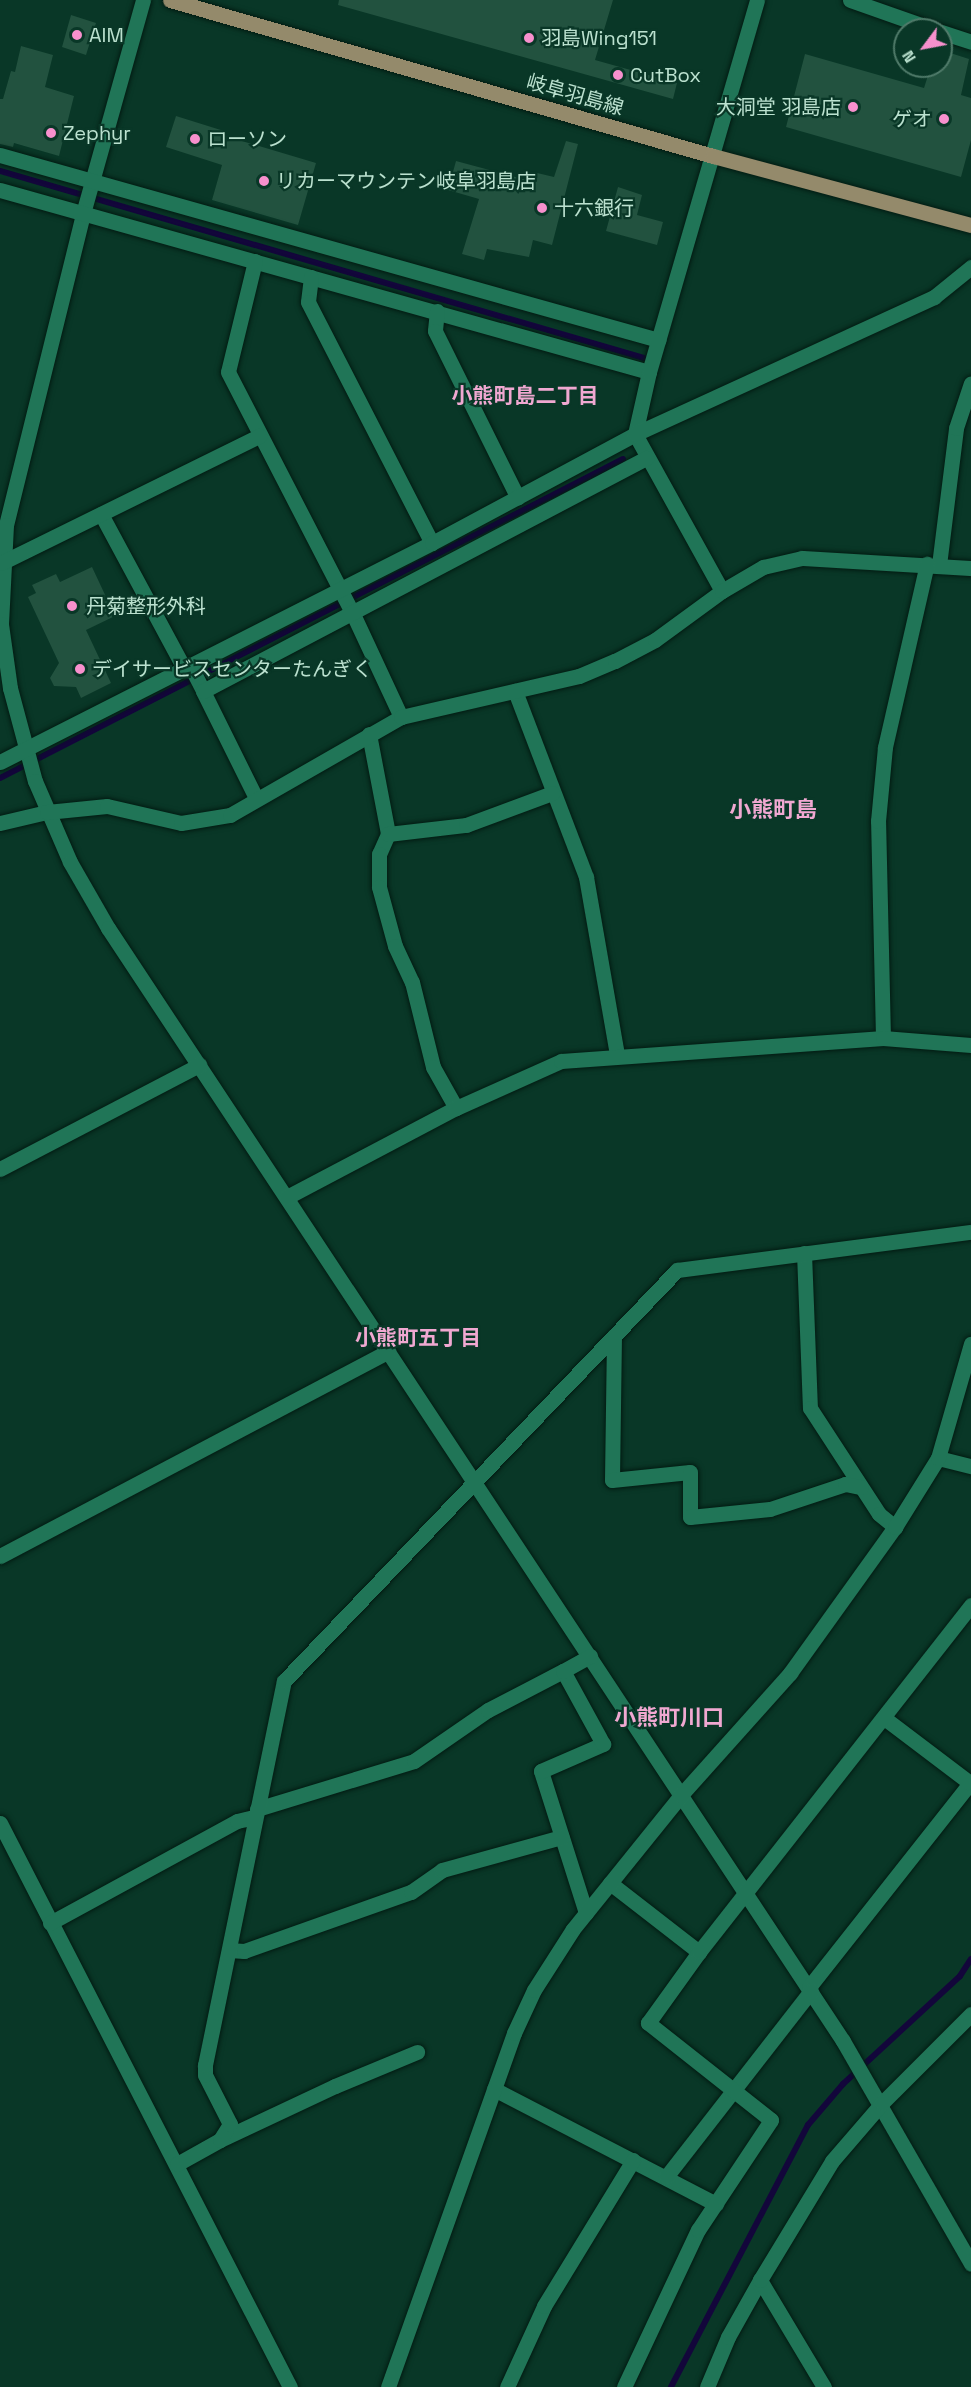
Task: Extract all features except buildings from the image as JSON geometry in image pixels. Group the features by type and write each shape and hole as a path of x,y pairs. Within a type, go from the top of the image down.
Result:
{"main road":[{"name":"岐阜羽島線","path":"170,0 713,156 971,225"}],"street":[{"path":"143,0 82,214 3,524 1,624 25,748 47,812 70,862 108,928 810,1989 879,2098 971,2264"},
{"path":"722,591 634,434 658,340 757,0"},
{"path":"850,0 901,18"},
{"path":"953,36 971,42"},
{"path":"0,155 658,340"},
{"path":"0,190 649,372"},
{"path":"255,261 228,372 346,602 401,717"},
{"path":"194,676 346,602 432,543 488,528 518,498 634,434 934,297 971,267"},
{"path":"311,277 308,302 432,543"},
{"path":"437,311 435,331 518,498"},
{"path":"883,1038 879,821 885,747 933,565 956,428 971,383"},
{"path":"2,563 259,436"},
{"path":"0,762 25,748 194,676 346,602 488,528 646,458"},
{"path":"101,514 194,676 256,798"},
{"path":"0,823 47,812 107,806 181,823 230,815 256,798 401,717 579,676 615,661 655,640 722,591 763,567 801,558 971,568"},
{"path":"514,692 586,877 617,1054"},
{"path":"369,734 388,834 379,854 379,887 395,946 412,982 433,1067 456,1108"},
{"path":"388,834 466,825 552,793"},
{"path":"287,1197 456,1108 561,1061 617,1054 883,1038 971,1045"},
{"path":"0,1169 199,1065"},
{"path":"220,2140 230,2124 205,2075 205,2065 284,1681 677,1270 971,1232"},
{"path":"804,1253 810,1408 879,1514 895,1527"},
{"path":"614,1336 612,1480 690,1472 690,1517 770,1509 845,1485 861,1487"},
{"path":"388,2387 494,2089 534,1990 586,1913 681,1795 790,1673 895,1527 938,1458 971,1344"},
{"path":"0,1556 388,1351"},
{"path":"938,1458 971,1466"},
{"path":"624,2387 699,2230 771,2120 648,2023 699,1952 747,1894 971,1605"},
{"path":"50,1923 237,1821 414,1761 488,1710 590,1656"},
{"path":"563,1671 603,1744 540,1771 586,1913"},
{"path":"666,2177 735,2091 810,1989 970,1783 884,1718"},
{"path":"0,1823 290,2387"},
{"path":"229,1950 244,1951 411,1892 442,1870 562,1837"},
{"path":"610,1883 699,1952"},
{"path":"707,2387 728,2337 832,2161 879,2098 971,2014"},
{"path":"177,2164 220,2140 335,2086 417,2052"},
{"path":"494,2089 716,2204"},
{"path":"507,2387 544,2306 633,2160"},
{"path":"760,2280 824,2387"}],"waterway":[{"path":"0,171 644,358"},
{"path":"0,778 623,459"},
{"path":"671,2387 808,2125 843,2084 960,1976 971,1959"}],"place":[{"name":"AIM","path":"77,35"},
{"name":"羽島Wing151","path":"529,38"},
{"name":"CutBox","path":"618,75"},
{"name":"大洞堂 羽島店","path":"853,107"},
{"name":"ゲオ","path":"944,119"},
{"name":"Zephyr","path":"51,133"},
{"name":"ローソン","path":"195,139"},
{"name":"リカーマウンテン岐阜羽島店","path":"264,181"},
{"name":"十六銀行","path":"542,208"},
{"name":"丹菊整形外科","path":"72,606"},
{"name":"デイサービスセンターたんぎく","path":"80,669"}],"district":[{"name":"小熊町島二丁目","path":"525,396"},
{"name":"小熊町島","path":"773,810"},
{"name":"小熊町五丁目","path":"418,1338"},
{"name":"小熊町川口","path":"669,1718"}]}
